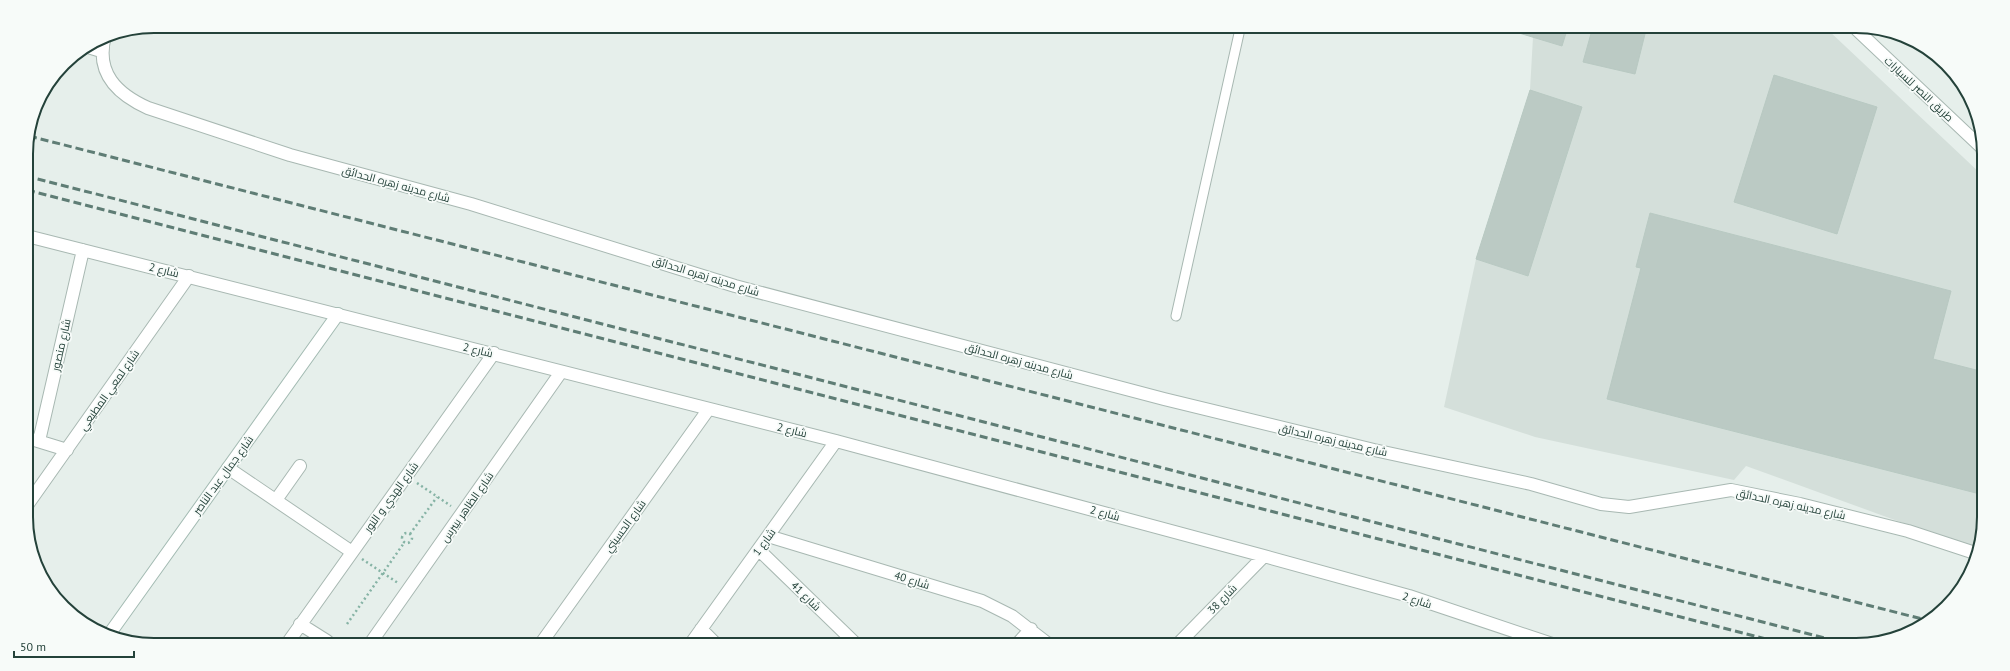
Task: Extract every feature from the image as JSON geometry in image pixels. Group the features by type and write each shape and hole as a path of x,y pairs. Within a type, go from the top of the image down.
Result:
{"street":[{"name":"طريق النصر للسيارات","path":"1861,33 1976,142"},
{"path":"94,49 101,51 103,44"},
{"name":"شارع مدينه زهره الحدائق","path":"101,51 105,70 115,87 130,100 148,108 290,155 471,204 734,286 1164,399 1374,450 1531,484 1601,504 1629,507 1731,490 1908,531 1972,552"},
{"name":"شارع 2","path":"33,238 494,353 708,410 836,441 1409,596 1534,638"},
{"name":"شارع منصور","path":"34,439 83,250"},
{"name":"شارع لمعي المطيعي","path":"33,497 189,276"},
{"name":"شارع جمال عبد الناصر","path":"112,630 338,314"},
{"name":"شارع الهدي و النور","path":"291,638 494,353"},
{"name":"شارع الظاهر بيبرس","path":"374,638 562,372"},
{"name":"شارع الحسيني","path":"545,638 708,410"},
{"path":"34,439 67,450"},
{"name":"شارع 1","path":"695,638 836,441"},
{"path":"276,500 300,466"},
{"path":"228,468 352,552"},
{"name":"شارع 40","path":"768,536 982,601 1012,616 1041,638"},
{"name":"شارع 41","path":"759,550 850,638"},
{"name":"شارع 38","path":"1187,638 1264,556"},
{"path":"300,624 322,638"},
{"path":"701,629 710,638"},
{"path":"1023,638 1031,629"}],"lane":[{"path":"1176,316 1239,33"}],"path":[{"path":"406,476 462,513"},
{"path":"410,534 437,497"},
{"path":"404,543 402,539 404,534 410,534"},
{"path":"347,624 404,543 411,542 412,538 410,534"},
{"path":"352,552 408,590"}],"shaded area":[{"path":"1534,33 1831,33 1977,170 1977,517 1973,547 1961,544 1746,466 1734,480 1535,437 1444,407 1476,259 1530,90"}],"building":[{"path":"1519,33 1566,33 1562,46"},
{"path":"1591,33 1645,33 1635,74 1583,62"},
{"path":"1774,75 1877,107 1837,234 1734,202"},
{"path":"1530,90 1582,107 1528,276 1476,259"},
{"path":"1650,213 1951,291 1933,359 1977,370 1977,493 1607,399 1641,268 1636,267"}],"railway":[{"path":"34,137 1922,619"},
{"path":"33,178 1825,638"},
{"path":"33,192 1762,638"}]}
